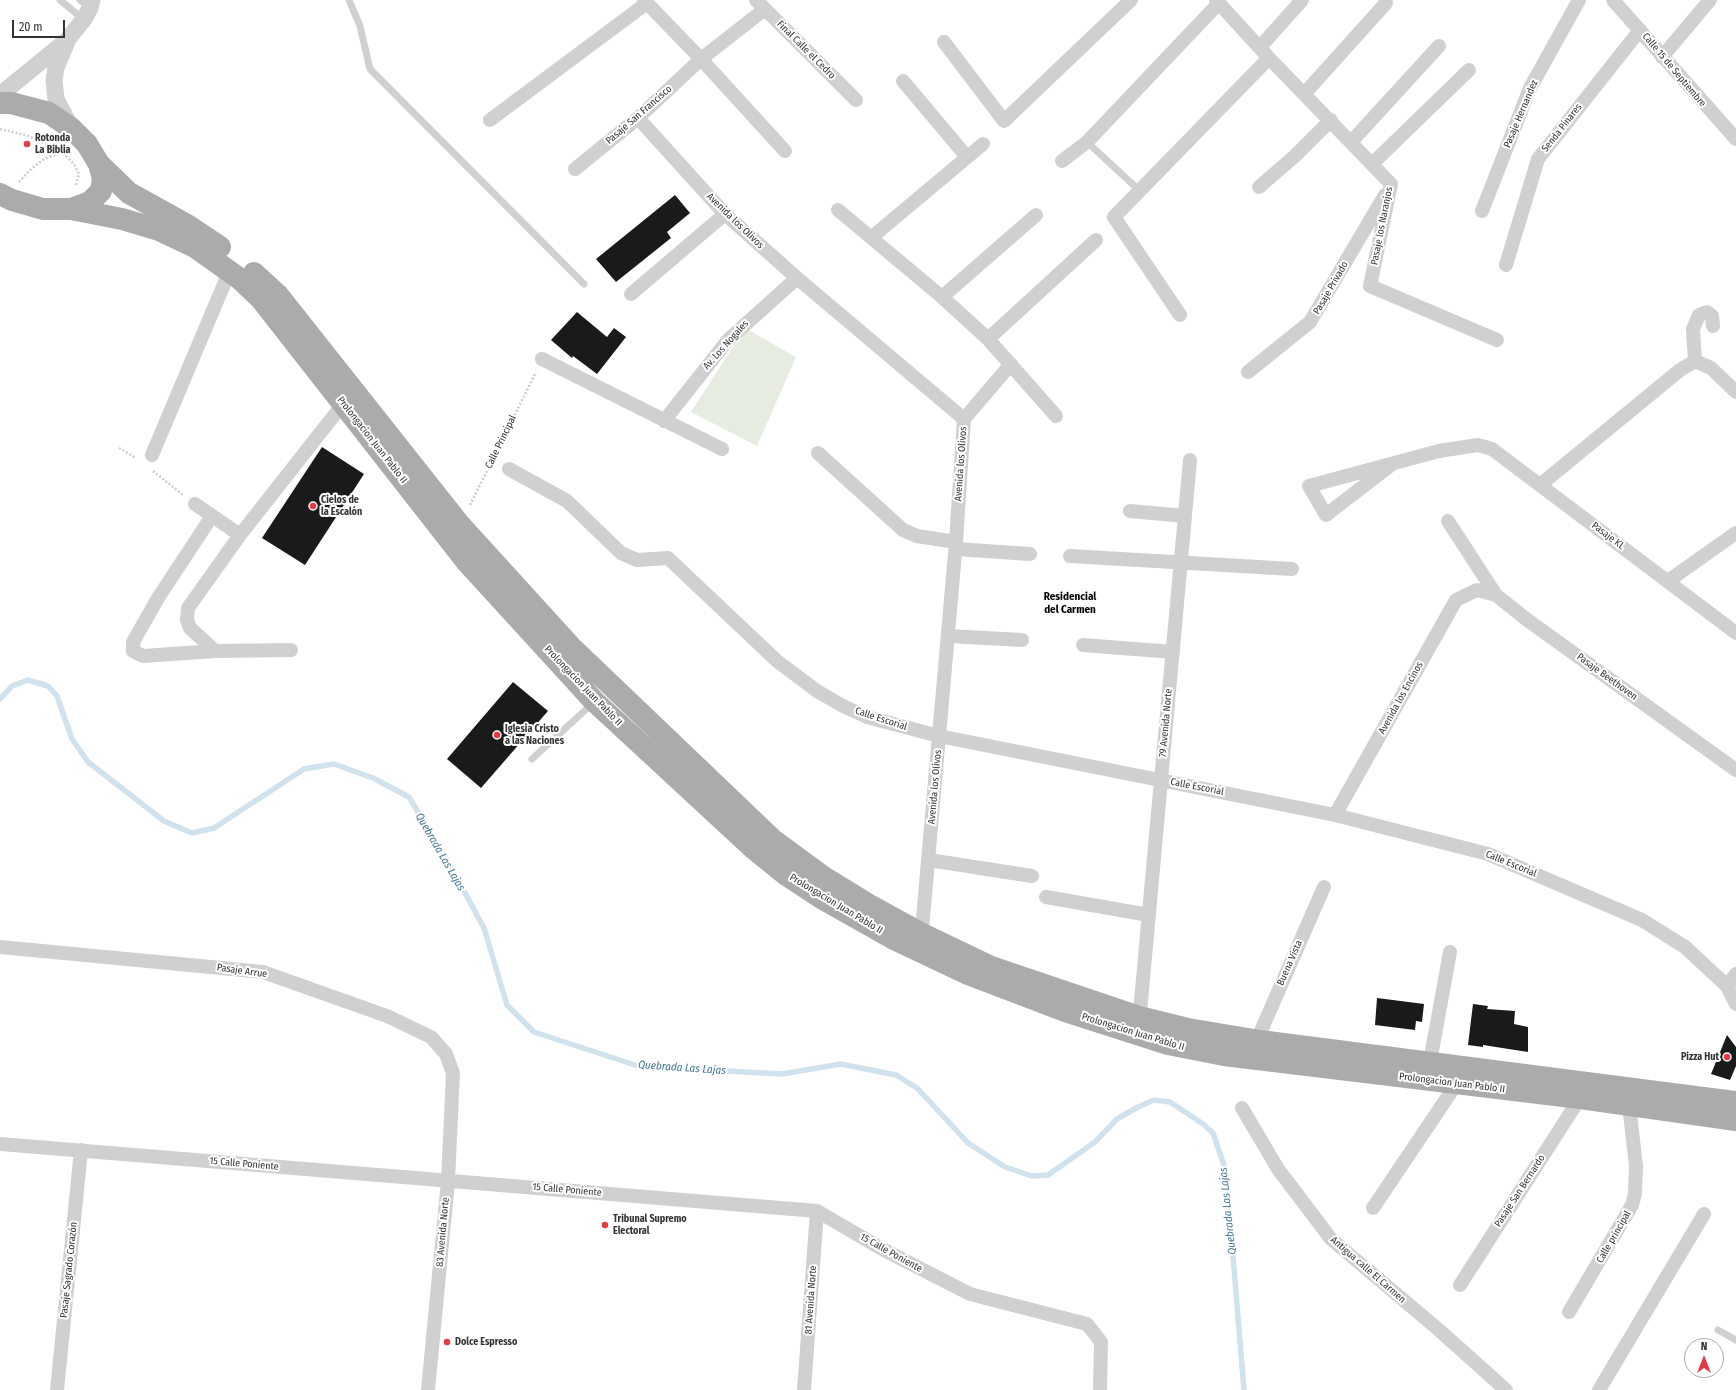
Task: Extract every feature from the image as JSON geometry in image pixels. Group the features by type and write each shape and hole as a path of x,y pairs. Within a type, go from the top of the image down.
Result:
{"main road":[{"path":"0,103 11,102 49,113 75,132 87,144 98,164 103,179 101,191 90,202 70,198 43,209 9,191"},
{"name":"Prolongacion Juan Pablo II","path":"98,164 123,189 187,225 222,248 259,277 278,295 460,526 588,664 772,839 831,882 869,905 921,943 968,974 1065,1011 1139,1026 1188,1029 1257,1040 1736,1102"},
{"name":"Prolongacion Juan Pablo II","path":"70,198 148,226 194,247 230,270 261,299 466,561 594,701 754,849 784,874 824,899 921,943"},
{"name":"Prolongacion Juan Pablo II","path":"1139,1026 1168,1044 1224,1055 1580,1098 1736,1120"}],"street":[{"path":"944,42 1004,121 1130,0"},
{"path":"1260,47 1302,0"},
{"name":"Pasaje Hernandez","path":"1482,211 1530,88 1579,0"},
{"name":"Calle 15 de Septiembre","path":"1613,0 1736,139"},
{"path":"1662,57 1710,0"},
{"path":"490,120 646,1 785,151"},
{"path":"1062,161 1087,142 1218,1"},
{"name":"Pasaje los Naranjos","path":"1218,1 1269,58 1305,93 1391,184 1370,286 1497,340"},
{"path":"1305,93 1386,3"},
{"name":"Pasaje San Francisco","path":"575,169 638,118 760,4"},
{"name":"Final Calle el Cedro","path":"760,4 856,100"},
{"path":"75,132 56,99 54,80 56,68 68,39 86,7"},
{"name":"Senda Pinares","path":"1506,265 1538,159 1640,30"},
{"path":"0,95 68,39"},
{"path":"1351,142 1439,46"},
{"path":"1180,315 1114,217 1269,58"},
{"path":"1372,164 1469,70"},
{"path":"903,81 967,157"},
{"name":"Avenida los Olivos","path":"638,118 725,214 797,278 964,419 956,546 921,943"},
{"path":"1259,187 1295,156 1331,120"},
{"path":"872,237 983,144"},
{"name":"Pasaje Privado","path":"1248,372 1310,322 1391,184"},
{"path":"838,210 942,297 988,339 1012,364 1056,416"},
{"path":"631,294 725,214"},
{"path":"942,297 1036,215"},
{"path":"988,339 1096,240"},
{"path":"147,460 230,270"},
{"name":"Av. Los Nogales","path":"664,421 728,340 797,278"},
{"path":"1695,361 1693,329 1700,315 1707,312 1712,316 1713,326"},
{"path":"542,359 722,449"},
{"path":"1695,361 1711,368 1736,392"},
{"path":"1540,485 1680,370 1695,361"},
{"path":"964,419 1012,364"},
{"path":"216,652 190,628 187,620 187,611 240,535 343,404"},
{"name":"Pasaje KL","path":"1391,465 1414,457 1478,445 1492,449 1736,633"},
{"path":"818,453 903,530 918,536 956,546 1030,554"},
{"name":"79 Avenida Norte","path":"1139,1026 1190,460"},
{"path":"1391,465 1326,515 1309,486 1361,472 1391,465"},
{"name":"Calle Escorial","path":"509,469 567,501 621,553 637,560 668,558 777,661 817,691 843,706 867,716 939,736 1335,815 1488,854 1642,920 1685,948 1727,986 1736,1004"},
{"path":"195,504 240,535"},
{"path":"1130,511 1185,516"},
{"path":"212,516 168,580 133,642 133,651 143,656 291,650"},
{"path":"1448,521 1496,595"},
{"path":"1668,581 1736,532"},
{"path":"1070,556 1292,569"},
{"name":"Pasaje Beethoven","path":"1476,590 1496,595 1526,619 1736,770"},
{"name":"Avenida los Encinos","path":"1335,815 1456,600 1476,590"},
{"path":"948,636 1022,640"},
{"path":"1082,645 1172,652"},
{"path":"929,860 1032,876"},
{"name":"Buena Vista","path":"1257,1040 1324,887"},
{"path":"1046,897 1149,915"},
{"name":"Pasaje Arrue","path":"0,947 263,972 387,1016 431,1038 446,1054 453,1073"},
{"path":"1430,1062 1450,952"},
{"path":"1727,986 1736,974"},
{"name":"83 Avenida Norte","path":"428,1390 448,1181 453,1073"},
{"path":"1373,1208 1457,1084"},
{"name":"Pasaje San Bernardo","path":"1460,1285 1580,1098"},
{"name":"Calle principal","path":"1569,1312 1632,1205 1636,1178 1629,1105"},
{"name":"Antigua calle El Carmen","path":"1242,1108 1278,1169 1331,1239 1439,1330 1506,1390"},
{"name":"15 Calle Poniente","path":"0,1144 817,1211 884,1250 970,1294 1086,1324 1101,1342 1100,1390"},
{"name":"Pasaje Sagrado Corazón","path":"57,1390 81,1150"},
{"name":"81 Avenida Norte","path":"804,1390 817,1211"},
{"path":"1599,1390 1704,1214"}],"lane":[{"path":"60,0 86,7"},
{"path":"349,0 360,26 370,69 584,284"},
{"path":"1087,142 1140,191"},
{"path":"532,759 594,701"},
{"path":"1718,1330 1736,1340"}],"path":[{"path":"0,129 30,136 63,153 74,164 79,174 78,181 70,198"},
{"path":"9,191 30,170 44,159 63,153 75,132"},
{"path":"9,191 24,184"},
{"name":"Calle Principal","path":"460,526 542,359"},
{"path":"119,448 147,460 195,504"}],"shaded area":[{"path":"745,328 796,357 757,446 691,412"}],"building":[{"path":"675,195 690,213 667,232 671,238 616,282 596,259"},
{"path":"577,312 607,337 614,328 626,337 597,374 573,356 572,358 551,340"},
{"name":"Cielos de la Escalón","path":"322,447 364,474 305,565 262,538"},
{"name":"Iglesia Cristo a las Naciones","path":"513,682 548,711 481,788 447,759"},
{"path":"1377,998 1424,1004 1422,1022 1416,1021 1415,1030 1375,1025"},
{"path":"1473,1004 1488,1006 1487,1009 1515,1011 1514,1024 1528,1027 1528,1052 1483,1045 1483,1047 1468,1045"},
{"name":"Pizza Hut","path":"1727,1035 1736,1047 1736,1066 1730,1080 1711,1074"}],"waterway":[{"name":"Quebrada Las Lajas","path":"0,699 12,686 28,680 48,686 57,696 72,739 88,762 164,821 192,833 214,828 304,769 334,764 373,778 409,797 451,867 484,928 507,1005 534,1032 638,1066 782,1074 841,1064 896,1075 917,1088 968,1143 1005,1167 1032,1176 1048,1175 1095,1142 1117,1119 1138,1107 1154,1100 1170,1102 1203,1124 1213,1133 1226,1171 1244,1390"}],"place":[{"name":"Rotonda La Biblia","path":"27,144"},
{"name":"Cielos de la Escalón","path":"313,506"},
{"name":"Iglesia Cristo a las Naciones","path":"497,735"},
{"name":"Pizza Hut","path":"1727,1057"},
{"name":"Tribunal Supremo Electoral","path":"605,1225"},
{"name":"Dolce Espresso","path":"447,1342"}],"district":[{"name":"Residencial del Carmen","path":"1070,603"}]}
